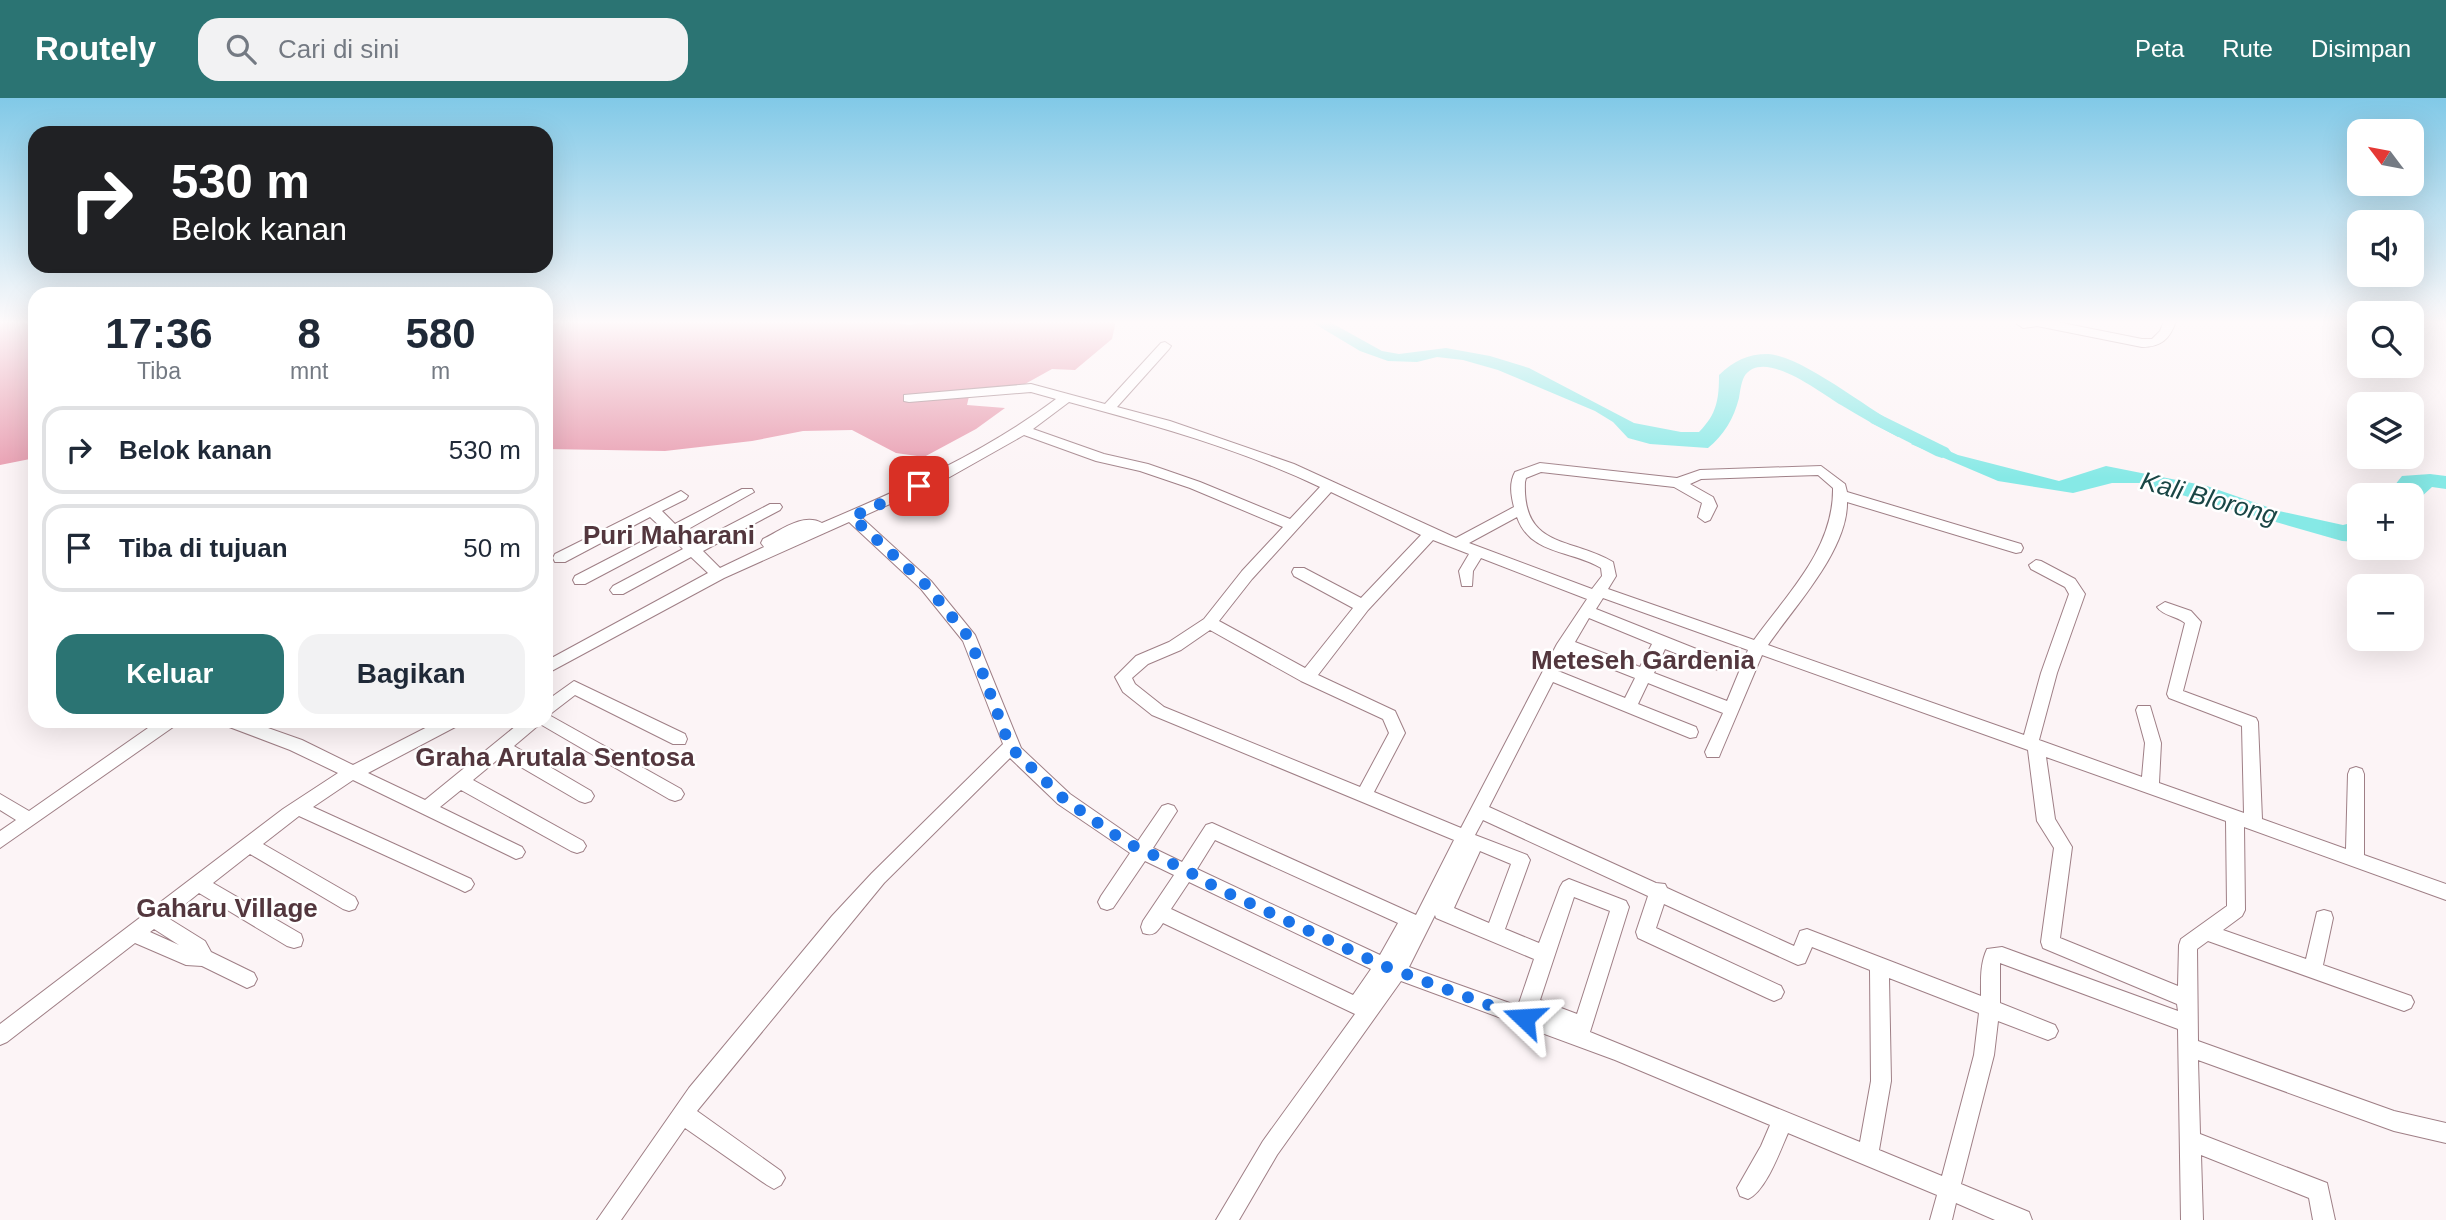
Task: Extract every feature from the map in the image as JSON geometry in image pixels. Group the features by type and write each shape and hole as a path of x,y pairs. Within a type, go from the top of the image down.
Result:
{"street":[{"path":"1108,409 1140,373"},
{"path":"909,398 1031,388 1176,428 1289,467 1431,534 1593,599 1758,647 2446,892"},
{"path":"553,664 719,574 852,517 984,455 1024,430 1067,397"},
{"path":"1024,430 1101,458 1143,467 1195,485 1292,525"},
{"path":"1232,1218 1270,1148 1390,966 1465,837 1565,644 1609,576 1608,566 1598,559 1540,541 1529,531 1521,509 1517,481 1528,470 1540,467 1678,483 1708,500 1710,506 1705,517"},
{"path":"1678,483 1700,475 1821,470 1840,487 1840,512 1819,563 1758,647 1713,752"},
{"path":"1329,486 1292,525 1209,624 1175,646 1142,660 1123,677 1129,688 1158,712 1465,837"},
{"path":"580,580 747,492"},
{"path":"1841,495 2016,548"},
{"path":"560,558 681,496"},
{"path":"618,590 775,507"},
{"path":"1456,544 1521,509"},
{"path":"652,510 715,572"},
{"path":"852,517 926,585 970,639 1010,747 1064,799 1125,842 1390,966 1526,1011 1583,1026 1620,906 1569,887 1526,1011"},
{"path":"656,601 802,525 814,524 821,530"},
{"path":"1307,677 1363,606 1431,534"},
{"path":"1468,582 1466,570 1477,553"},
{"path":"2036,565 2070,583 2077,594 2049,673 2033,744 2046,821 2063,847 2050,942 2187,999"},
{"path":"1299,572 1363,606"},
{"path":"1593,599 1662,640 1718,664"},
{"path":"2165,607 2186,615 2193,622 2186,655 2181,660 2175,694 2250,722 2236,910 2188,945 2192,1220"},
{"path":"1209,624 1307,677 1389,715 1397,733 1364,796"},
{"path":"1629,706 1662,640"},
{"path":"1565,644 1732,710"},
{"path":"1549,674 1690,732"},
{"path":"553,704 574,687 679,739"},
{"path":"2144,710 2153,743 2150,787"},
{"path":"553,725 675,794"},
{"path":"0,841 160,728"},
{"path":"249,728 296,745 516,852"},
{"path":"0,1036 298,808 351,773 440,728"},
{"path":"426,809 524,728"},
{"path":"501,747 585,796"},
{"path":"608,1220 683,1114 770,1003 863,895 1010,747"},
{"path":"2355,858 2356,774"},
{"path":"459,781 577,846"},
{"path":"0,801 29,820"},
{"path":"298,808 465,884"},
{"path":"1479,810 1659,890 1798,957 1807,937 2048,1031"},
{"path":"1107,902 1168,811"},
{"path":"1212,830 1409,920 1390,966 1356,1006 1155,919 1186,870 1212,830"},
{"path":"1493,934 1521,860 1475,842 1443,912 1493,934 1544,954"},
{"path":"250,845 349,903"},
{"path":"198,883 294,940"},
{"path":"1659,890 1644,932 1774,992"},
{"path":"152,918 198,947 204,958"},
{"path":"2313,969 2324,918"},
{"path":"2206,932 2404,1002"},
{"path":"132,933 186,957 204,958 247,979"},
{"path":"1941,1220 1984,1055 1990,1007 1991,963 1996,954 2188,1024"},
{"path":"1868,1156 1881,1081 1879,966"},
{"path":"1526,1011 2021,1220"},
{"path":"2189,1047 2394,1121 2446,1133"},
{"path":"683,1114 774,1178"},
{"path":"1748,1188 1769,1153 1782,1121"},
{"path":"2191,1140 2317,1190 2320,1192 2324,1220"}],"shaded area":[{"path":"0,373 28,373 28,459 0,465"},
{"path":"553,373 1044,373 1025,384 970,392 967,405 1005,408 976,429 924,457 896,453 852,430 803,431 752,441 665,451 553,449"}],"water":[{"path":"1506,373 1539,373 1634,423 1681,432 1699,432 1713,412 1719,375 1748,373 1741,385 1731,419 1724,432 1708,448 1650,444 1628,438 1613,422 1595,411"},
{"path":"1786,373 1817,373 1906,429 1898,437"},
{"path":"1918,437 1958,455 2059,481 2106,466 2207,486 2279,511 2347,524 2347,541 2140,483 2112,483 2073,493 1998,481 1911,444"},
{"path":"2402,476 2446,476 2446,489 2432,487 2424,494 2424,483 2396,483"}],"waterway":[{"name":"Kali Blorong","path":"1877,419 1942,452"}],"district":[{"name":"Puri Maharani","path":"669,535"},
{"name":"Meteseh Gardenia","path":"1643,660"},
{"name":"Graha Arutala Sentosa","path":"555,757"},
{"name":"Gaharu Village","path":"227,908"}],"route":[{"path":"919,486 852,517 926,585 970,639 1010,747 1064,799 1125,842 1186,870 1217,888 1384,966 1524,1018"}]}
